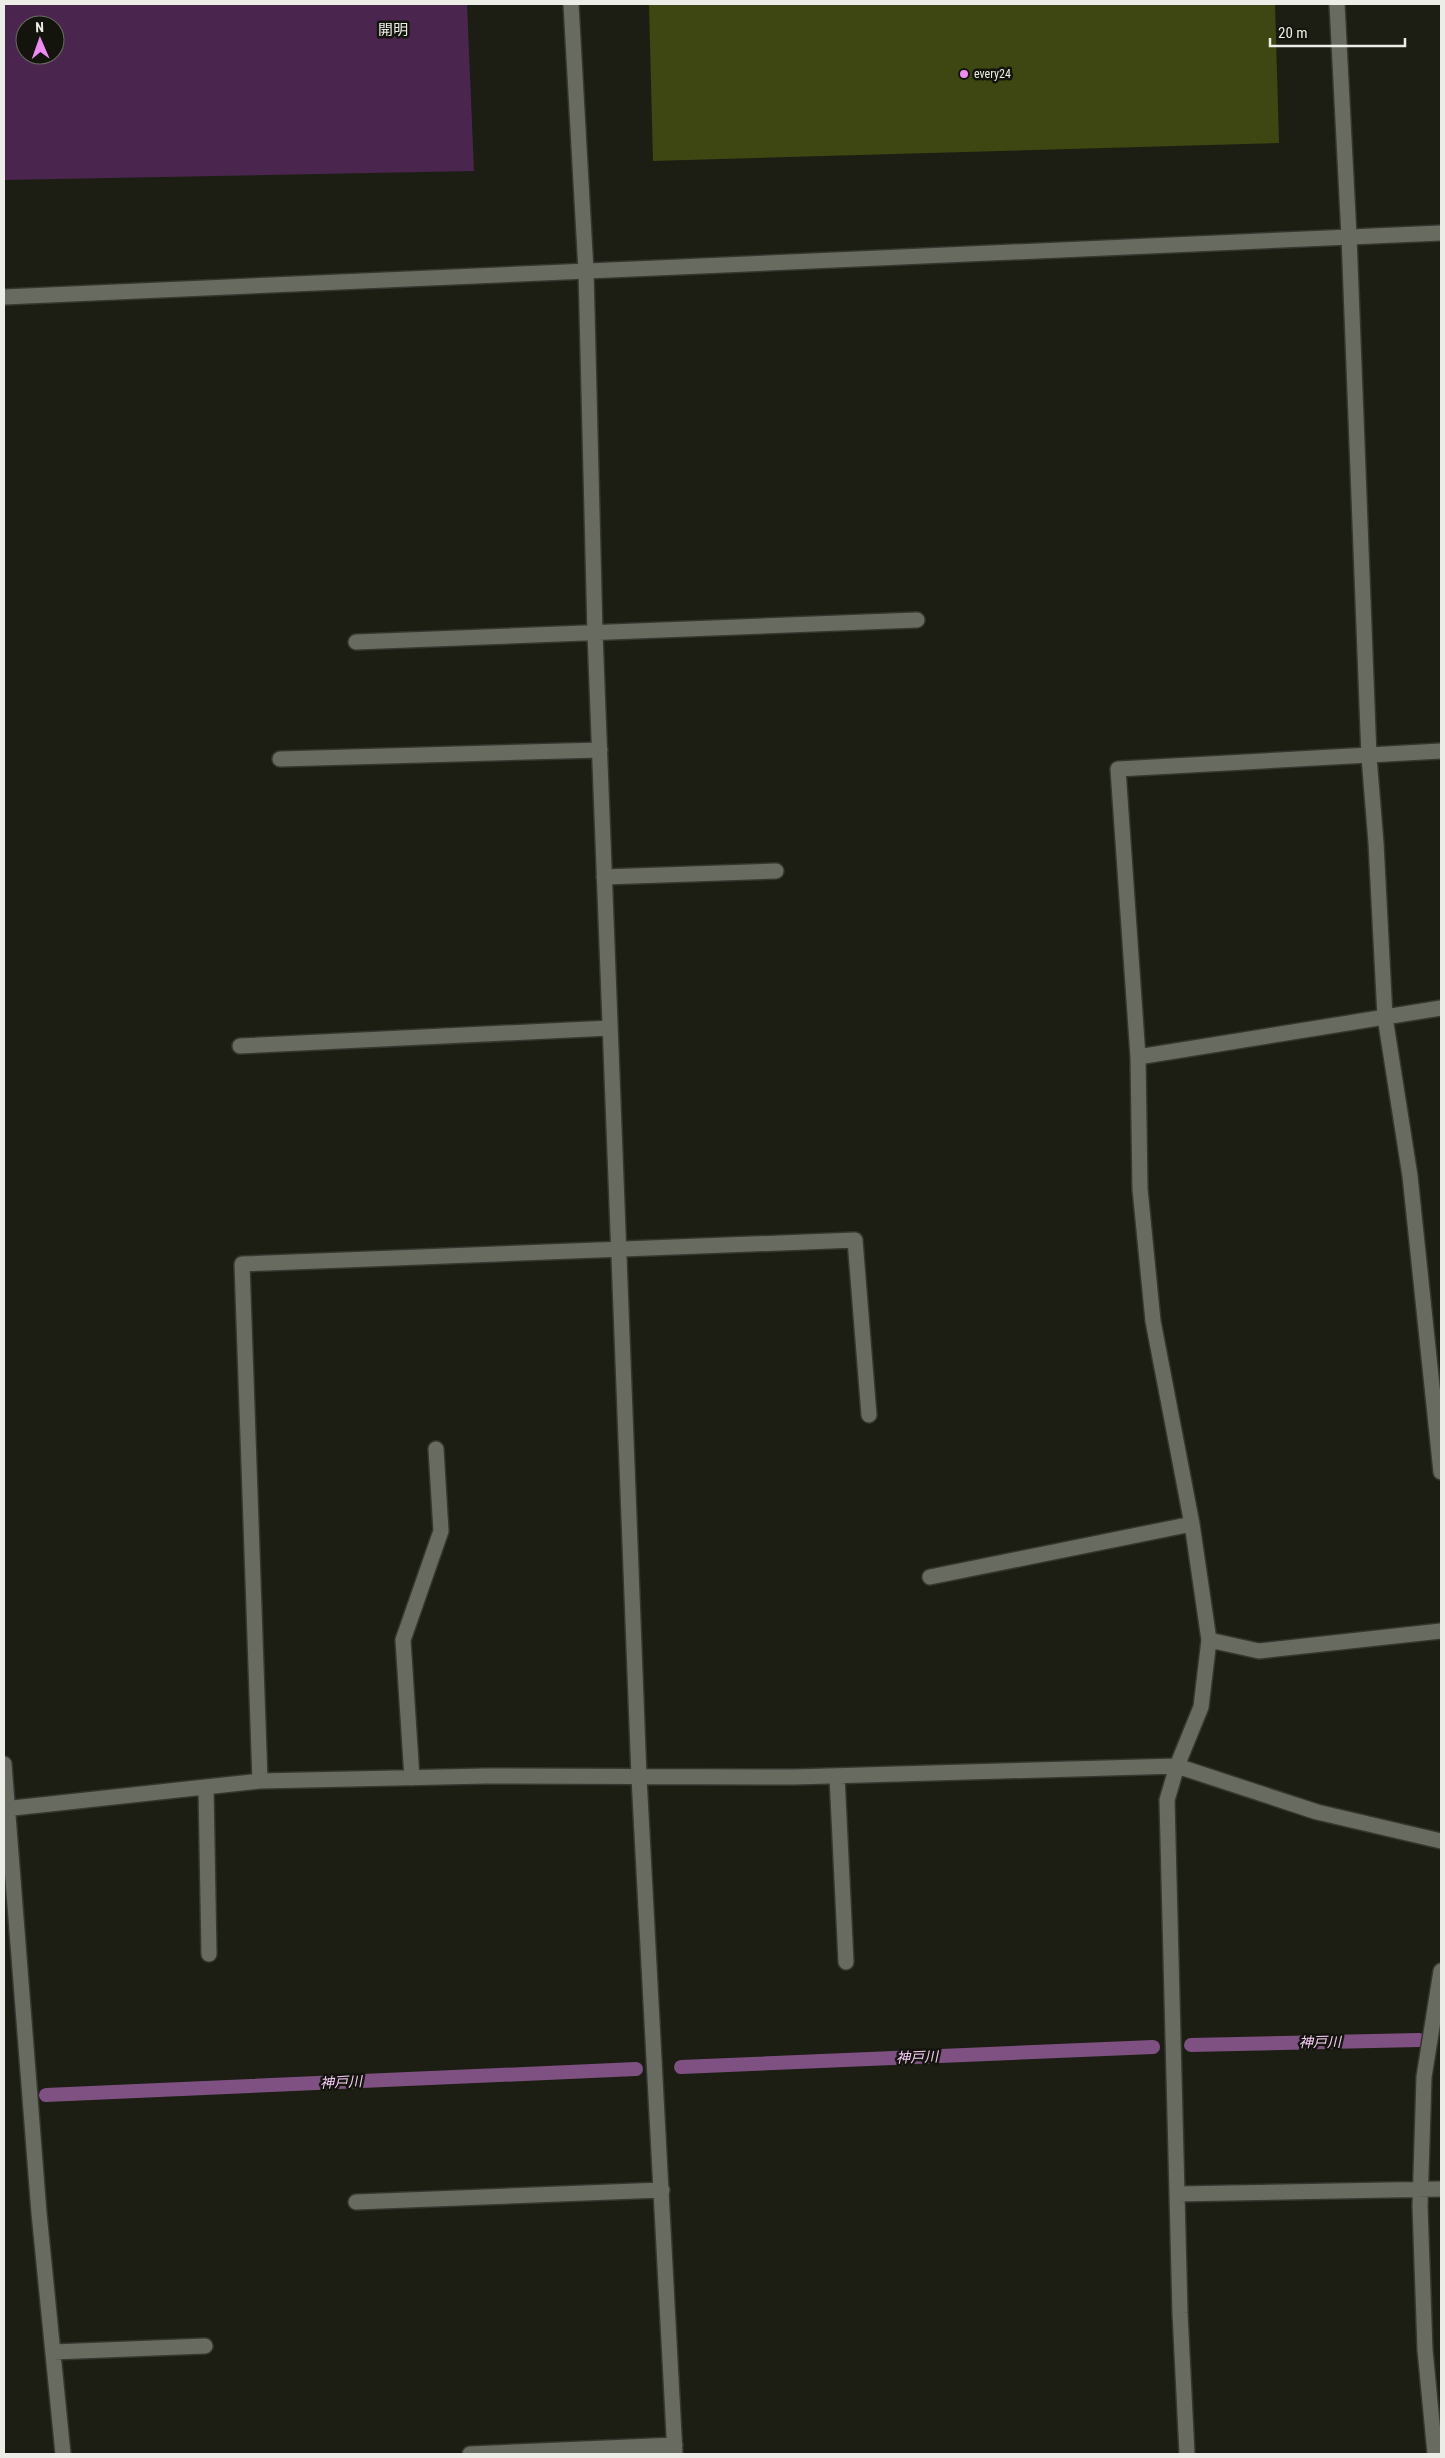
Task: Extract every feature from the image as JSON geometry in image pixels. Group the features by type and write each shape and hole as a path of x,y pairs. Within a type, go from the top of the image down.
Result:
{"street":[{"path":"470,2454 675,2449 639,1777 595,633 586,271 571,4"},
{"path":"1336,4 1349,236 1369,757 1376,843 1385,1017 1410,1176 1435,1368 1441,1472"},
{"path":"4,297 1441,232"},
{"path":"356,642 917,620"},
{"path":"280,759 600,750"},
{"path":"1187,2454 1180,2313 1167,1800 1177,1766 1200,1707 1209,1640 1192,1524 1153,1321 1140,1189 1138,1057 1118,769 1369,757 1441,751"},
{"path":"604,877 776,871"},
{"path":"1138,1057 1441,1008"},
{"path":"240,1046 610,1028"},
{"path":"260,1781 242,1264 855,1240 869,1415"},
{"path":"412,1778 403,1640 441,1531 436,1449"},
{"path":"930,1577 1192,1524"},
{"path":"1209,1640 1259,1651 1441,1631"},
{"path":"4,1764 6,1809 39,2204 63,2454"},
{"path":"6,1809 260,1781 412,1778 837,1776 1177,1766 1317,1812 1441,1841"},
{"path":"837,1776 846,1962"},
{"path":"206,1788 209,1954"},
{"path":"1435,2454 1425,2350 1421,2189 1424,2077 1441,1971"},
{"path":"1177,2194 1441,2189"},
{"path":"356,2202 662,2190"},
{"path":"53,2352 205,2346"}],"shaded area":[{"path":"4,4 467,4 474,171 4,180"}],"building":[{"name":"every24","path":"649,4 1275,4 1279,143 653,161"}],"waterway":[{"name":"神戸川","path":"1191,2045 1419,2040"},
{"name":"神戸川","path":"681,2067 1153,2047"},
{"name":"神戸川","path":"46,2095 636,2069"}],"place":[{"name":"every24","path":"964,74"}],"district":[{"name":"開明","path":"393,30"}]}
